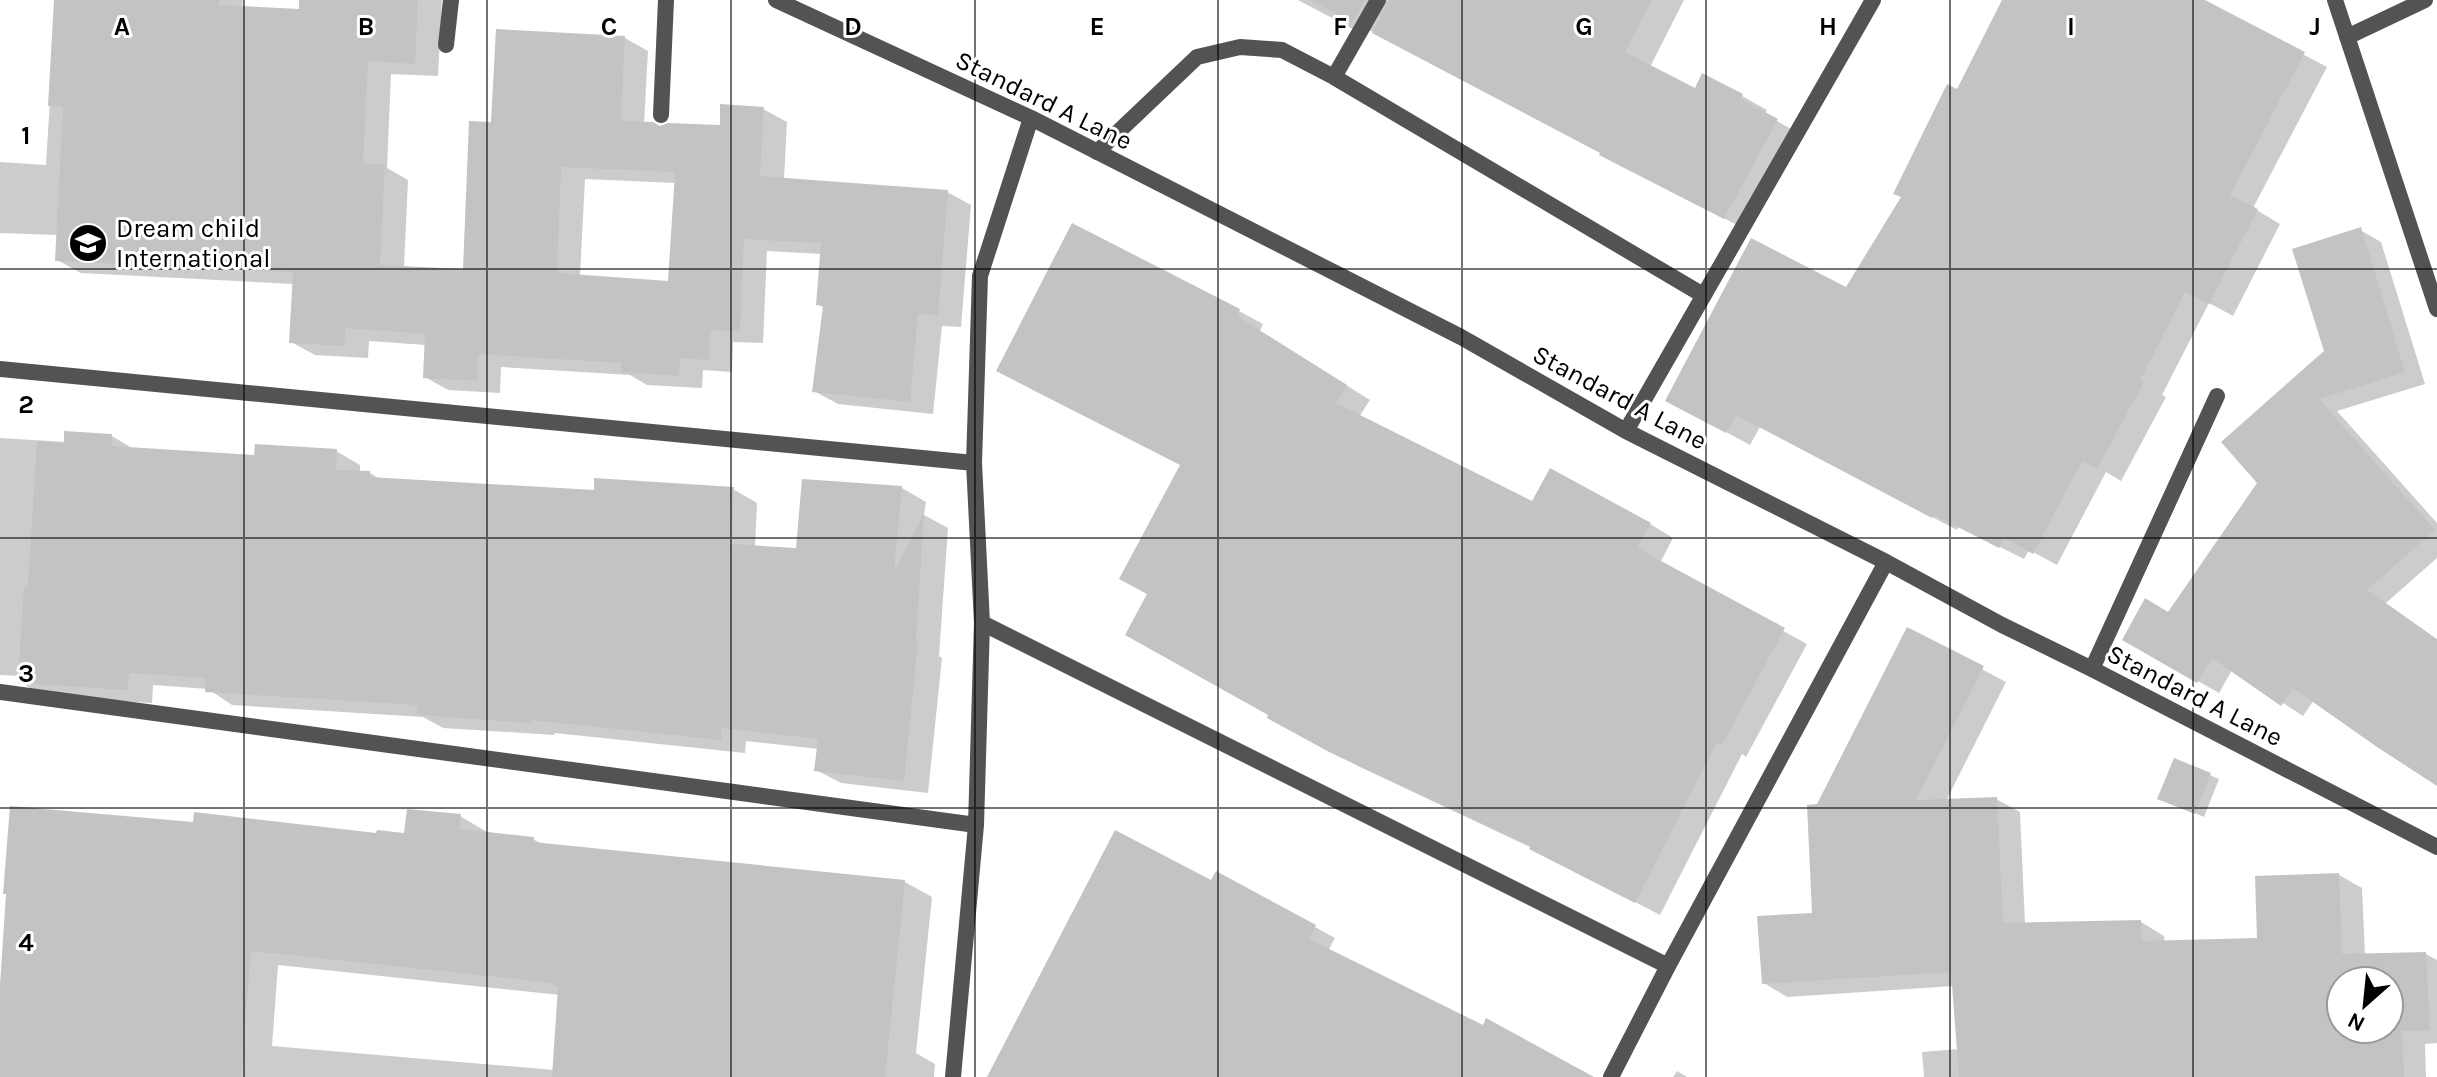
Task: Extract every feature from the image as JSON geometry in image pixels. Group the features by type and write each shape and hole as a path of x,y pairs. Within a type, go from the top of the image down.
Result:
{"street":[{"path":"446,45 451,0"},
{"path":"661,115 666,0"},
{"name":"Standard A Lane","path":"776,0 1031,118 1461,337 1626,431 2437,847"},
{"path":"1334,77 1378,0"},
{"path":"1626,431 1873,0"},
{"path":"2335,0 2437,309"},
{"path":"2347,37 2425,0"},
{"path":"1097,152 1197,57 1240,47 1282,50 1334,77 1703,295"},
{"path":"953,1077 976,825 982,623 974,463 980,276 1031,118"},
{"path":"0,369 974,463"},
{"path":"2092,669 2217,396"},
{"path":"1611,1077 1886,562"},
{"path":"982,623 1668,966"},
{"path":"0,692 976,825"}],"building":[{"path":"54,0 219,0 219,5 299,9 299,0 418,0 415,64 368,61 363,163 385,165 380,265 463,269 469,121 491,122 496,29 625,36 621,121 653,122 660,126 668,123 720,125 720,104 764,107 760,176 948,190 938,315 918,314 910,402 812,392 823,306 816,305 821,243 744,239 740,331 710,330 709,360 680,358 679,376 621,372 621,363 478,354 477,381 423,378 425,334 346,328 344,346 289,343 293,272 55,261 63,107 48,106","holes":["561,167 675,172 668,281 557,273"]},
{"path":"1310,0 1365,0 1352,23"},
{"path":"1389,0 1652,0 1625,52 1695,88 1702,73 1743,94 1741,99 1778,119 1724,219 1372,33"},
{"path":"2002,0 2205,0 2305,52 2230,195 2258,209 2209,304 2185,292 2140,380 2144,382 2097,469 2082,461 2033,554 2005,538 1999,548 1934,515 1932,518 1736,415 1726,433 1665,401 1751,238 1846,287 1901,197 1893,194 1947,84 1957,89"},
{"path":"1072,223 1240,309 1237,316 1347,385 1336,403 1532,501 1550,468 1651,523 1637,548 1785,628 1722,745 1717,742 1635,903 1529,849 1531,846 1331,753 1125,635 1147,594 1119,579 1180,465 996,371"},
{"path":"2361,227 2405,372 2319,399 2435,530 2367,590 2437,640 2437,786 2293,688 2281,706 2212,658 2197,683 2122,640 2145,598 2168,612 2257,483 2221,442 2324,351 2292,249"},
{"path":"64,431 112,434 112,446 254,455 255,444 337,449 336,470 370,471 370,477 594,490 594,478 734,487 731,544 796,548 802,479 902,486 894,572 924,513 918,642 904,781 814,771 818,739 722,728 721,740 531,720 531,723 417,715 418,705 205,692 206,678 129,673 128,690 18,683 24,586 28,587 37,441 64,443"},
{"path":"1907,627 1984,666 1916,800 1997,797 2003,923 2141,920 2142,941 2257,938 2255,876 2339,873 2342,954 2426,952 2430,1030 2405,1031 2405,965 2325,965 2325,1045 2403,1045 2404,1077 1959,1077 1951,972 1762,984 1757,916 1812,913 1807,805 1817,804"},
{"path":"2174,758 2211,773 2195,814 2157,799"},
{"path":"10,806 193,822 194,812 376,833 377,830 404,833 407,809 461,814 459,829 534,837 533,842 905,880 885,1077 552,1077 558,987 553,986 554,983 251,951 241,1077 0,1077 0,985 6,894 3,894"},
{"path":"1115,830 1211,880 1216,871 1316,925 1309,939 1483,1025 1486,1018 1594,1077 987,1077"}],"place":[{"name":"Dream child International","path":"88,243"}]}
